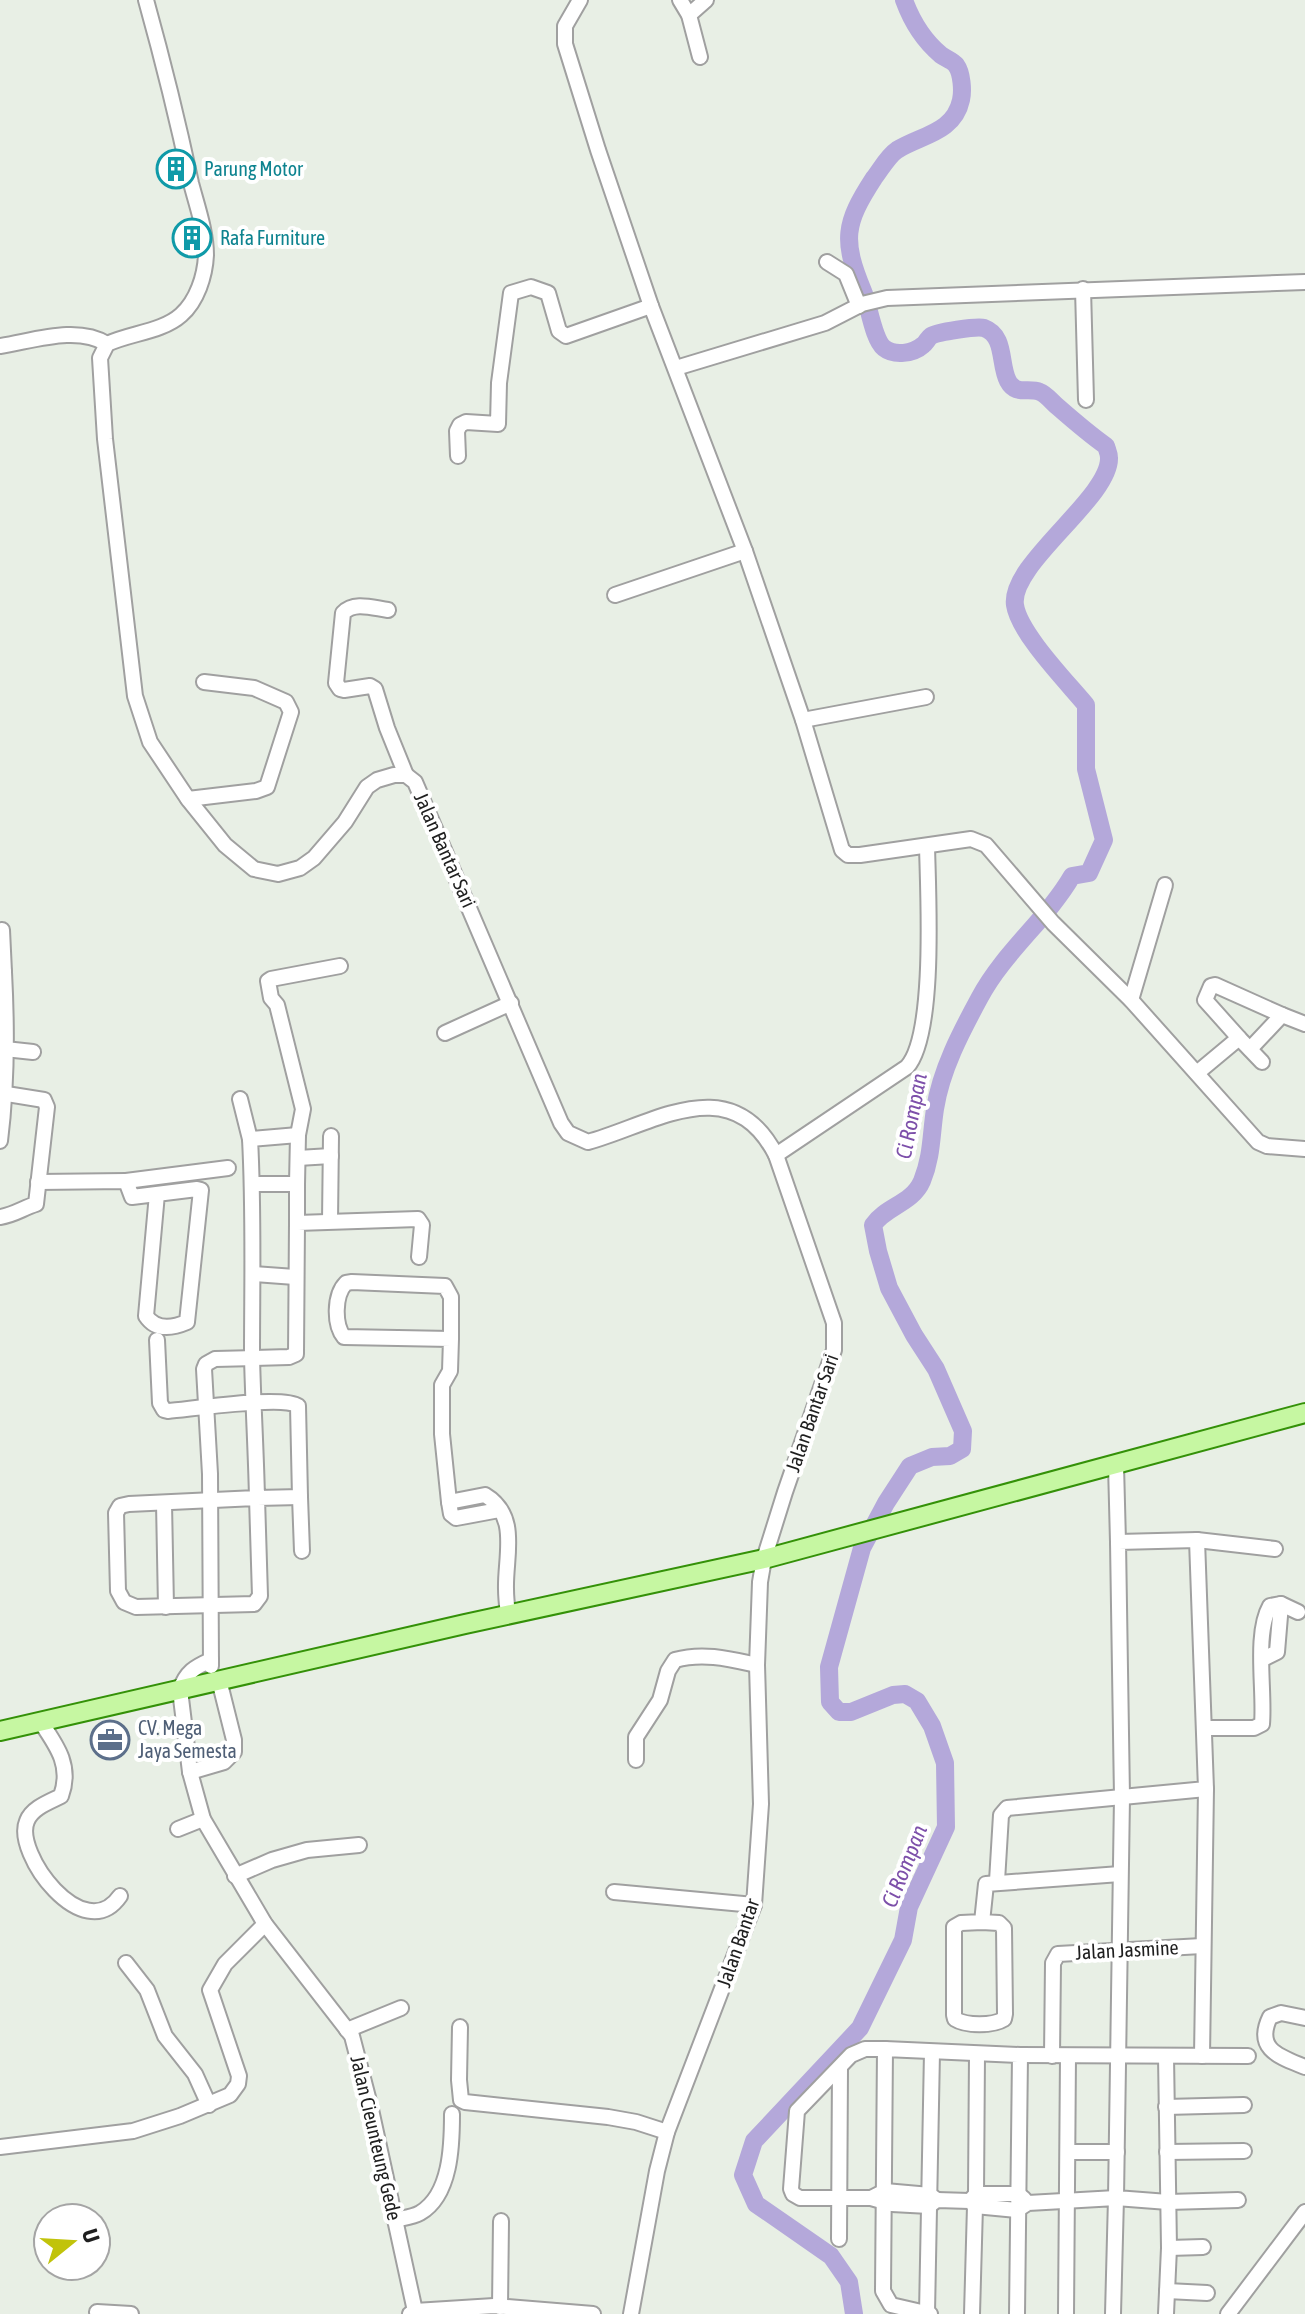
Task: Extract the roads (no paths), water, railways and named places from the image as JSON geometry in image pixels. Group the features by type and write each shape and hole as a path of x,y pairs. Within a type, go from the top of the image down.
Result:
{"main road":[{"path":"7,1729 508,1614 764,1559 1305,1413"}],"street":[{"path":"0,346 75,334 95,336 107,344 169,323 181,315 196,295 206,254 180,132 146,0"},
{"path":"580,0 565,26 565,44 651,306 745,551 803,720 842,850 848,855 860,855 971,839 986,845 1053,923 1131,1000 1258,1142 1267,1146 1305,1149"},
{"path":"680,0 689,15 700,57"},
{"path":"689,15 706,0"},
{"path":"827,262 846,274 864,304"},
{"path":"676,368 825,323 864,304 887,298 1305,282"},
{"path":"458,456 457,431 460,425 466,422 498,424 499,383 511,293 531,287 548,293 559,331 566,336 651,306"},
{"path":"1083,289 1086,400"},
{"name":"Jalan Bantar Sari","path":"107,344 100,358 105,439 135,696 150,742 188,799 225,845 254,869 266,873 278,874 300,868 314,858 345,822 367,787 388,775 406,775 415,782 561,1123 568,1133 588,1142 681,1109 710,1107 736,1114 754,1124 769,1140 829,1306 836,1339 764,1559"},
{"path":"615,595 745,551"},
{"path":"388,610 356,606 343,613 336,683 344,690 370,686 375,689 406,775"},
{"path":"188,799 267,787 291,712 286,702 254,688 204,682"},
{"path":"803,720 926,697"},
{"path":"776,1155 907,1067 913,1059 921,1032 927,984 927,846"},
{"path":"1131,1000 1165,885"},
{"path":"0,1141 5,1049 2,930"},
{"path":"190,1772 224,1762 234,1752 234,1740 211,1660 208,1407 204,1369 215,1359 289,1357 296,1354 298,1135 303,1113 268,980 340,966"},
{"path":"1262,1062 1205,1000 1211,986 1215,985 1305,1024"},
{"path":"1220,1016 1236,994"},
{"path":"445,1033 511,1003"},
{"path":"1197,1073 1282,1015"},
{"path":"5,1049 33,1052"},
{"path":"0,1217 36,1204 47,1107 44,1100 3,1093"},
{"path":"240,1099 250,1139 253,1184 252,1359 255,1403 257,1498 260,1596 258,1602 249,1605 211,1607 136,1607 120,1597 116,1513 124,1505 210,1500 257,1498 300,1497"},
{"path":"250,1139 298,1135"},
{"path":"330,1221 331,1136"},
{"path":"298,1158 331,1156"},
{"path":"38,1182 126,1181 228,1168"},
{"path":"126,1181 131,1197 197,1189 201,1190 187,1322 162,1327 149,1321 146,1316 157,1194"},
{"path":"253,1184 297,1184"},
{"path":"297,1223 418,1219 422,1225 419,1257"},
{"path":"253,1274 295,1277"},
{"path":"451,1339 344,1337 338,1327 338,1292 346,1283 352,1282 445,1286 451,1297 451,1339 451,1368 442,1385 442,1434 449,1502 485,1495 499,1510 510,1537 506,1587 508,1614"},
{"path":"157,1340 162,1407 168,1411 255,1403 288,1402 298,1406 302,1551"},
{"path":"1113,2314 1122,1797 1116,1465"},
{"path":"164,1503 166,1607"},
{"path":"1118,1542 1197,1540 1275,1549"},
{"path":"1197,1540 1206,1789 1202,2056"},
{"name":"Jalan Bantar","path":"631,2314 667,2132 754,1905 761,1804 757,1665 760,1582 764,1559"},
{"path":"1204,1728 1254,1728 1262,1724 1263,1659 1277,1652 1281,1604 1298,1612"},
{"path":"636,1760 636,1737 660,1700 668,1671 675,1660 694,1655 724,1657 757,1665"},
{"path":"180,1690 184,1677 191,1670 211,1660"},
{"name":"Jalan Cieunteung Gede","path":"180,1690 190,1772 203,1819 265,1924 347,2030 358,2056 413,2313 482,2311 500,2307 593,2314"},
{"path":"40,1721 59,1747 67,1781 61,1796 33,1811 25,1823 25,1839 34,1860 62,1899 77,1909 100,1911 112,1906 120,1896"},
{"path":"997,1881 1002,1810 1206,1789"},
{"path":"178,1829 203,1819"},
{"path":"235,1876 272,1860 307,1850 359,1845"},
{"path":"982,1922 985,1886 997,1881 1120,1874"},
{"path":"614,1892 754,1905"},
{"path":"982,1922 999,1923 1004,1928 1004,2019 997,2023 961,2023 954,2015 954,1927 961,1923 982,1922"},
{"path":"0,2145 133,2131 230,2095 238,2084 239,2076 210,1997 214,1983 230,1959 265,1924"},
{"name":"Jalan Jasmine","path":"1052,2056 1053,1963 1058,1954 1202,1946"},
{"path":"126,1963 147,1990 165,2036 195,2074 209,2105"},
{"path":"347,2030 401,2008"},
{"path":"1305,2018 1287,2013 1275,2014 1268,2021 1267,2029 1268,2046 1272,2051 1305,2067"},
{"path":"460,2027 461,2100 608,2117 667,2132"},
{"path":"885,2049 880,2197 885,2296 891,2305 928,2314 932,2052"},
{"path":"1238,2200 1168,2202 1116,2198 1021,2202 880,2197 839,2200 800,2198 791,2189 797,2111 858,2050 1052,2056 1248,2056"},
{"path":"972,2314 977,2054"},
{"path":"1017,2314 1021,2202 1020,2055"},
{"path":"1066,2314 1068,2056"},
{"path":"1166,2056 1169,2248 1166,2314"},
{"path":"839,2239 840,2068"},
{"path":"1166,2107 1244,2105"},
{"path":"395,2220 420,2213 438,2196 448,2164 452,2114"},
{"path":"1167,2152 1244,2151"},
{"path":"1068,2152 1117,2152"},
{"path":"1228,2314 1305,2212"},
{"path":"500,2307 501,2221"},
{"path":"1169,2248 1203,2247"},
{"path":"1167,2291 1207,2293"},
{"path":"97,2312 131,2314"}],"waterway":[{"name":"Ci Rompan","path":"854,2314 849,2282 831,2256 756,2204 743,2175 754,2141 860,2028 903,1940 909,1907 946,1827 945,1763 932,1726 917,1701 905,1694 893,1695 851,1712 839,1712 830,1702 829,1667 862,1548 910,1466 932,1457 950,1456 962,1449 963,1431 936,1369 889,1288 873,1225 912,1195 922,1181 942,1080 980,997 1001,965 1072,876 1089,873 1104,840 1086,769 1086,705 1034,643 1015,605 1017,589 1027,570 1094,492 1105,474 1109,458 1106,446 1042,393 1011,386 996,337 984,328 935,334 919,348 909,352 898,353 884,348 874,330 852,258 849,245 852,221 874,178 897,150 935,132 951,120 961,100 962,82 958,68 923,37 904,0"}],"place":[{"name":"Parung Motor","path":"176,169"},
{"name":"Rafa Furniture","path":"192,238"},
{"name":"CV. Mega Jaya Semesta","path":"110,1740"}]}
